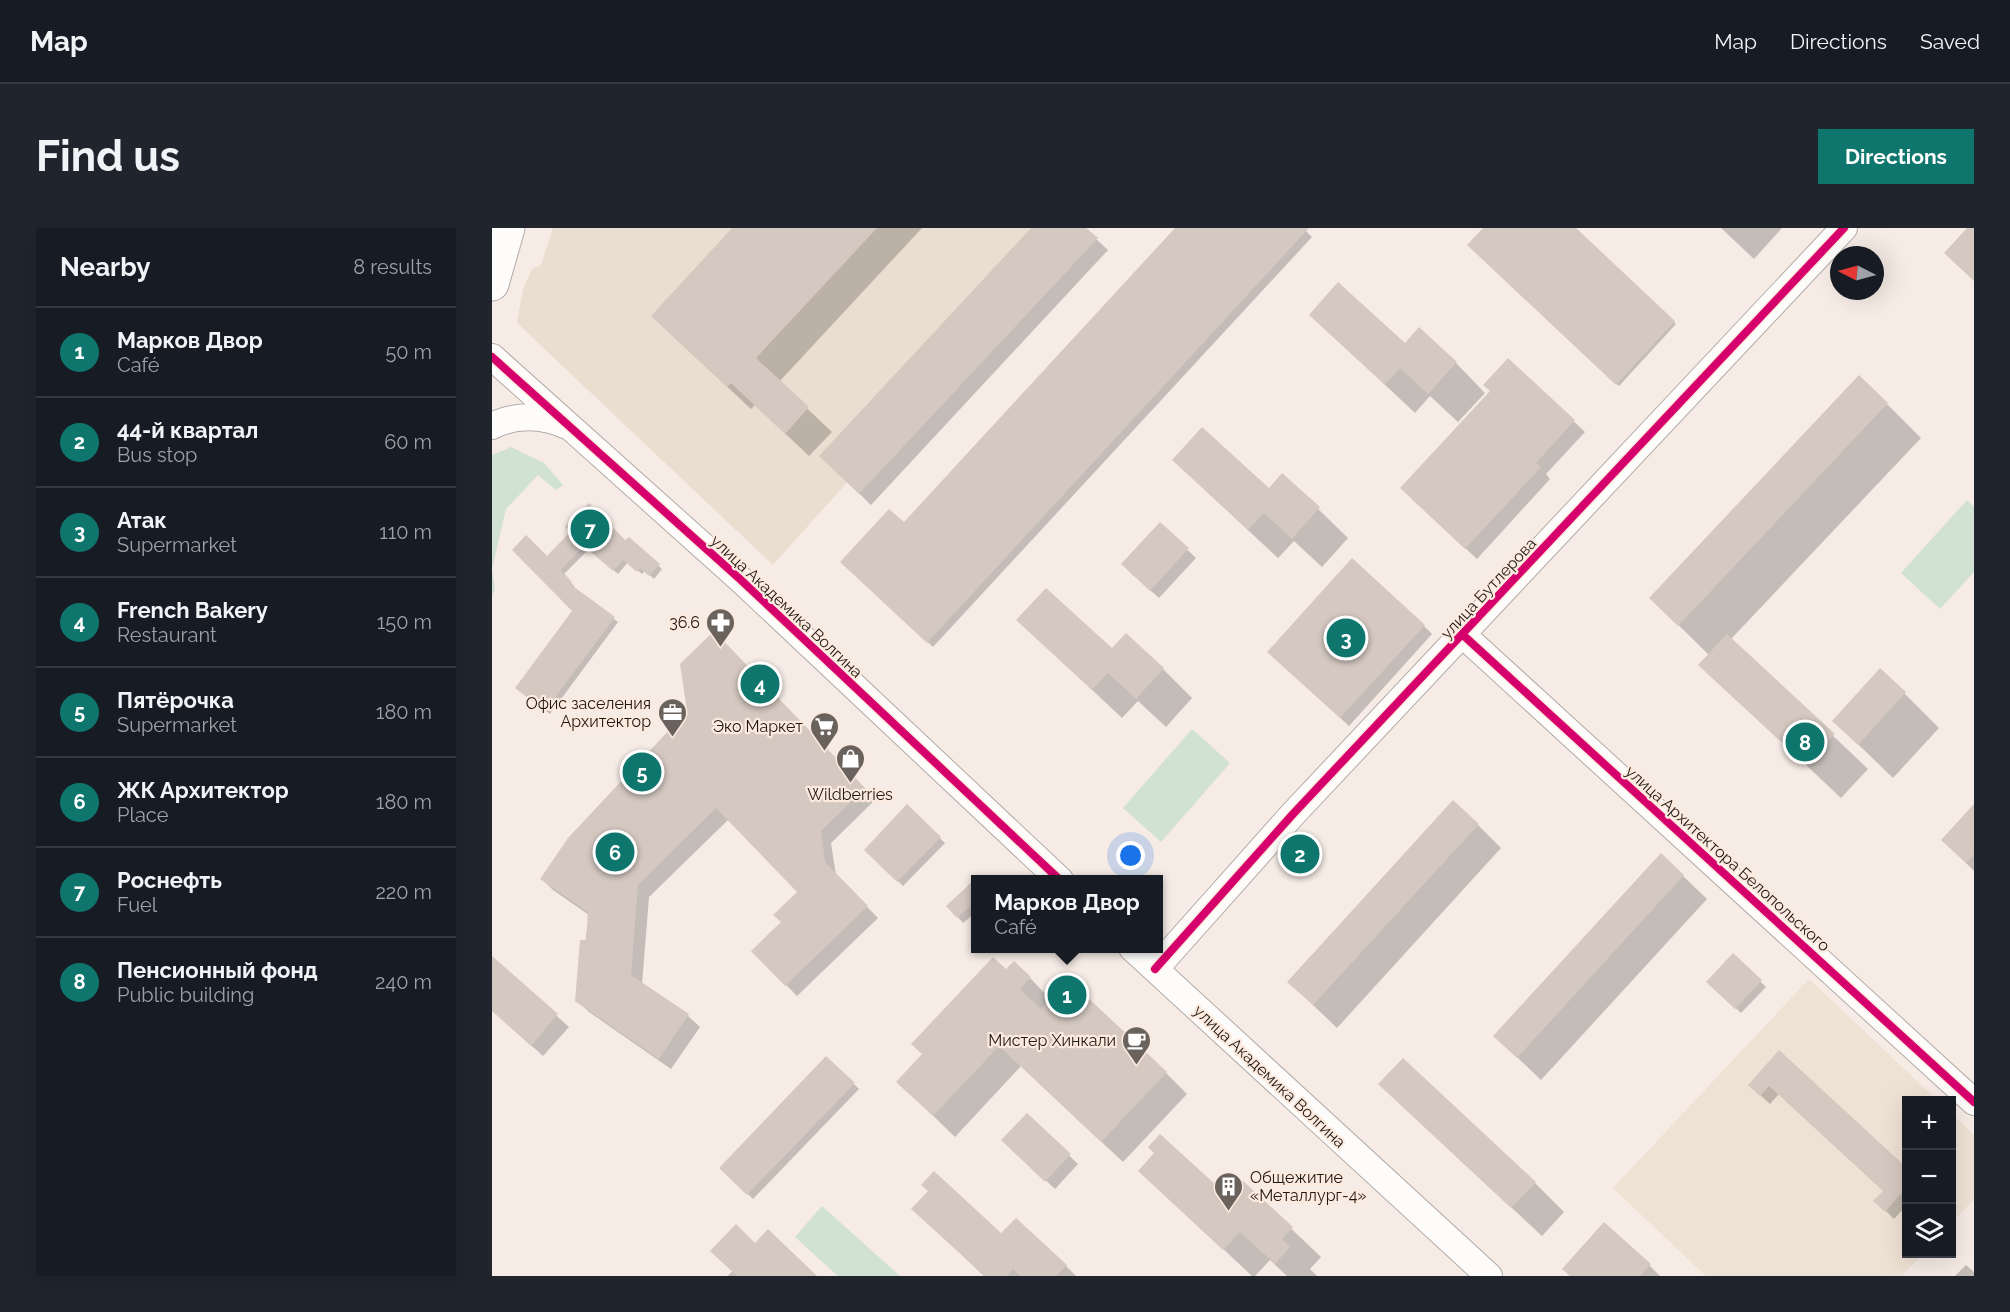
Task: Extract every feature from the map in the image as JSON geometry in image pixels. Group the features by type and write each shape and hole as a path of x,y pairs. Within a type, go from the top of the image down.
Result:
{"main road":[{"path":"492,284 508,228"}],"street":[{"name":"улица Бутлерова","path":"1155,969 1293,814 1844,228"},
{"name":"улица Академика Волгина","path":"492,357 741,580 1055,875"},
{"path":"492,426 509,420 542,418 578,432"},
{"name":"улица Архитектора Белопольского","path":"1463,635 1974,1102"},
{"name":"улица Академика Волгина","path":"1137,953 1489,1276"}],"shaded area":[{"path":"553,228 1075,228 773,565 517,323 523,289 532,269 541,265"},
{"path":"1809,979 1933,1096 1902,1096 1902,1258 1919,1258 1902,1276 1706,1276 1613,1188"},
{"path":"1956,1118 1974,1135 1974,1199 1956,1219"}],"green space":[{"path":"511,447 544,463 563,485 556,490 538,475 506,509 492,569 492,455"},
{"path":"1967,500 1974,507 1974,572 1940,609 1901,573"},
{"path":"492,569 495,590 492,596"},
{"path":"1192,729 1230,763 1161,842 1123,808"},
{"path":"822,1206 900,1276 838,1276 795,1237"}],"building":[{"path":"732,228 877,228 756,358 809,407 785,434 731,383 727,387 651,316"},
{"path":"1031,228 1086,228 1098,238 859,494 819,456"},
{"path":"1175,228 1309,228 927,643 840,562 889,509 904,522"},
{"path":"1483,228 1576,228 1675,321 1616,385 1467,245"},
{"path":"1967,228 1974,228 1974,281 1944,253"},
{"path":"1338,282 1405,343 1419,327 1457,362 1428,394 1400,368 1385,385 1309,315"},
{"path":"1508,358 1575,420 1536,463 1541,467 1465,549 1400,488 1490,391 1483,385"},
{"path":"1859,375 1888,403 1678,626 1649,598"},
{"path":"1202,427 1269,488 1282,473 1320,507 1292,539 1264,513 1248,530 1172,460"},
{"path":"589,503 625,540 629,537 660,564 649,576 640,568 637,572 623,560 613,571 584,546 561,570 572,582 570,584 615,617 545,711 515,688 572,611 512,550 526,535 547,556 570,532 565,527"},
{"path":"1160,522 1189,548 1150,591 1121,564"},
{"path":"1352,558 1425,625 1340,718 1267,652"},
{"path":"1046,588 1112,648 1126,633 1164,668 1136,699 1108,673 1092,690 1016,620"},
{"path":"714,631 865,788 821,831 825,862 868,906 785,986 751,951 781,922 773,915 797,892 716,808 638,885 631,975 689,1014 659,1059 575,1001 580,940 586,940 588,912 540,879 568,838 687,711 680,664"},
{"path":"1727,634 1835,734 1806,765 1698,665"},
{"path":"1880,668 1906,692 1858,745 1832,721"},
{"path":"1453,800 1479,824 1313,1005 1287,982"},
{"path":"907,804 941,837 897,882 864,850"},
{"path":"1974,804 1974,855 1966,863 1941,840"},
{"path":"1661,853 1684,875 1517,1058 1493,1036"},
{"path":"971,883 971,906 957,918 946,906"},
{"path":"1733,953 1762,980 1735,1009 1706,982"},
{"path":"492,956 558,1014 531,1046 492,1011"},
{"path":"993,957 1006,969 1014,961 1031,977 1020,989 1041,1009 1068,979 1167,1072 1101,1142 999,1046 933,1116 896,1082 922,1054 911,1044"},
{"path":"1779,1050 1902,1163 1902,1193 1885,1212 1873,1201 1883,1191 1769,1086 1760,1096 1748,1085"},
{"path":"826,1056 855,1083 747,1195 719,1168"},
{"path":"1403,1058 1536,1182 1511,1208 1378,1084"},
{"path":"1027,1113 1071,1154 1045,1182 1001,1140"},
{"name":"Общежитие «Металлург-4»","path":"1160,1134 1228,1196 1242,1180 1293,1227 1282,1239 1290,1247 1275,1264 1240,1232 1223,1250 1138,1171 1154,1153 1148,1147"},
{"path":"934,1171 1001,1233 1016,1218 1067,1265 1056,1276 1020,1276 1013,1269 1007,1276 985,1276 911,1209 928,1191 921,1185"},
{"path":"1604,1222 1651,1264 1640,1276 1570,1276 1562,1269"},
{"path":"736,1224 755,1243 768,1229 817,1276 737,1276 710,1251"}],"cycle path":[{"path":"1155,969 1293,814 1844,228"},
{"path":"492,357 741,580 1055,875"},
{"path":"1463,635 1974,1102"}],"place":[{"name":"Роснефть","path":"590,529"},
{"name":"Атак","path":"1346,638"},
{"name":"36.6","path":"721,648"},
{"name":"French Bakery","path":"760,684"},
{"name":"Офис заселения Архитектор","path":"672,738"},
{"name":"Пенсионный фонд","path":"1805,742"},
{"name":"Эко Маркет","path":"824,752"},
{"name":"Пятёрочка","path":"642,772"},
{"name":"Wildberries","path":"850,784"},
{"name":"ЖК Архитектор","path":"615,852"},
{"name":"44-й квартал","path":"1300,854"},
{"name":"Марков Двор","path":"1067,995"},
{"name":"Мистер Хинкали","path":"1137,1066"},
{"name":"Общежитие «Металлург-4»","path":"1229,1212"}]}
